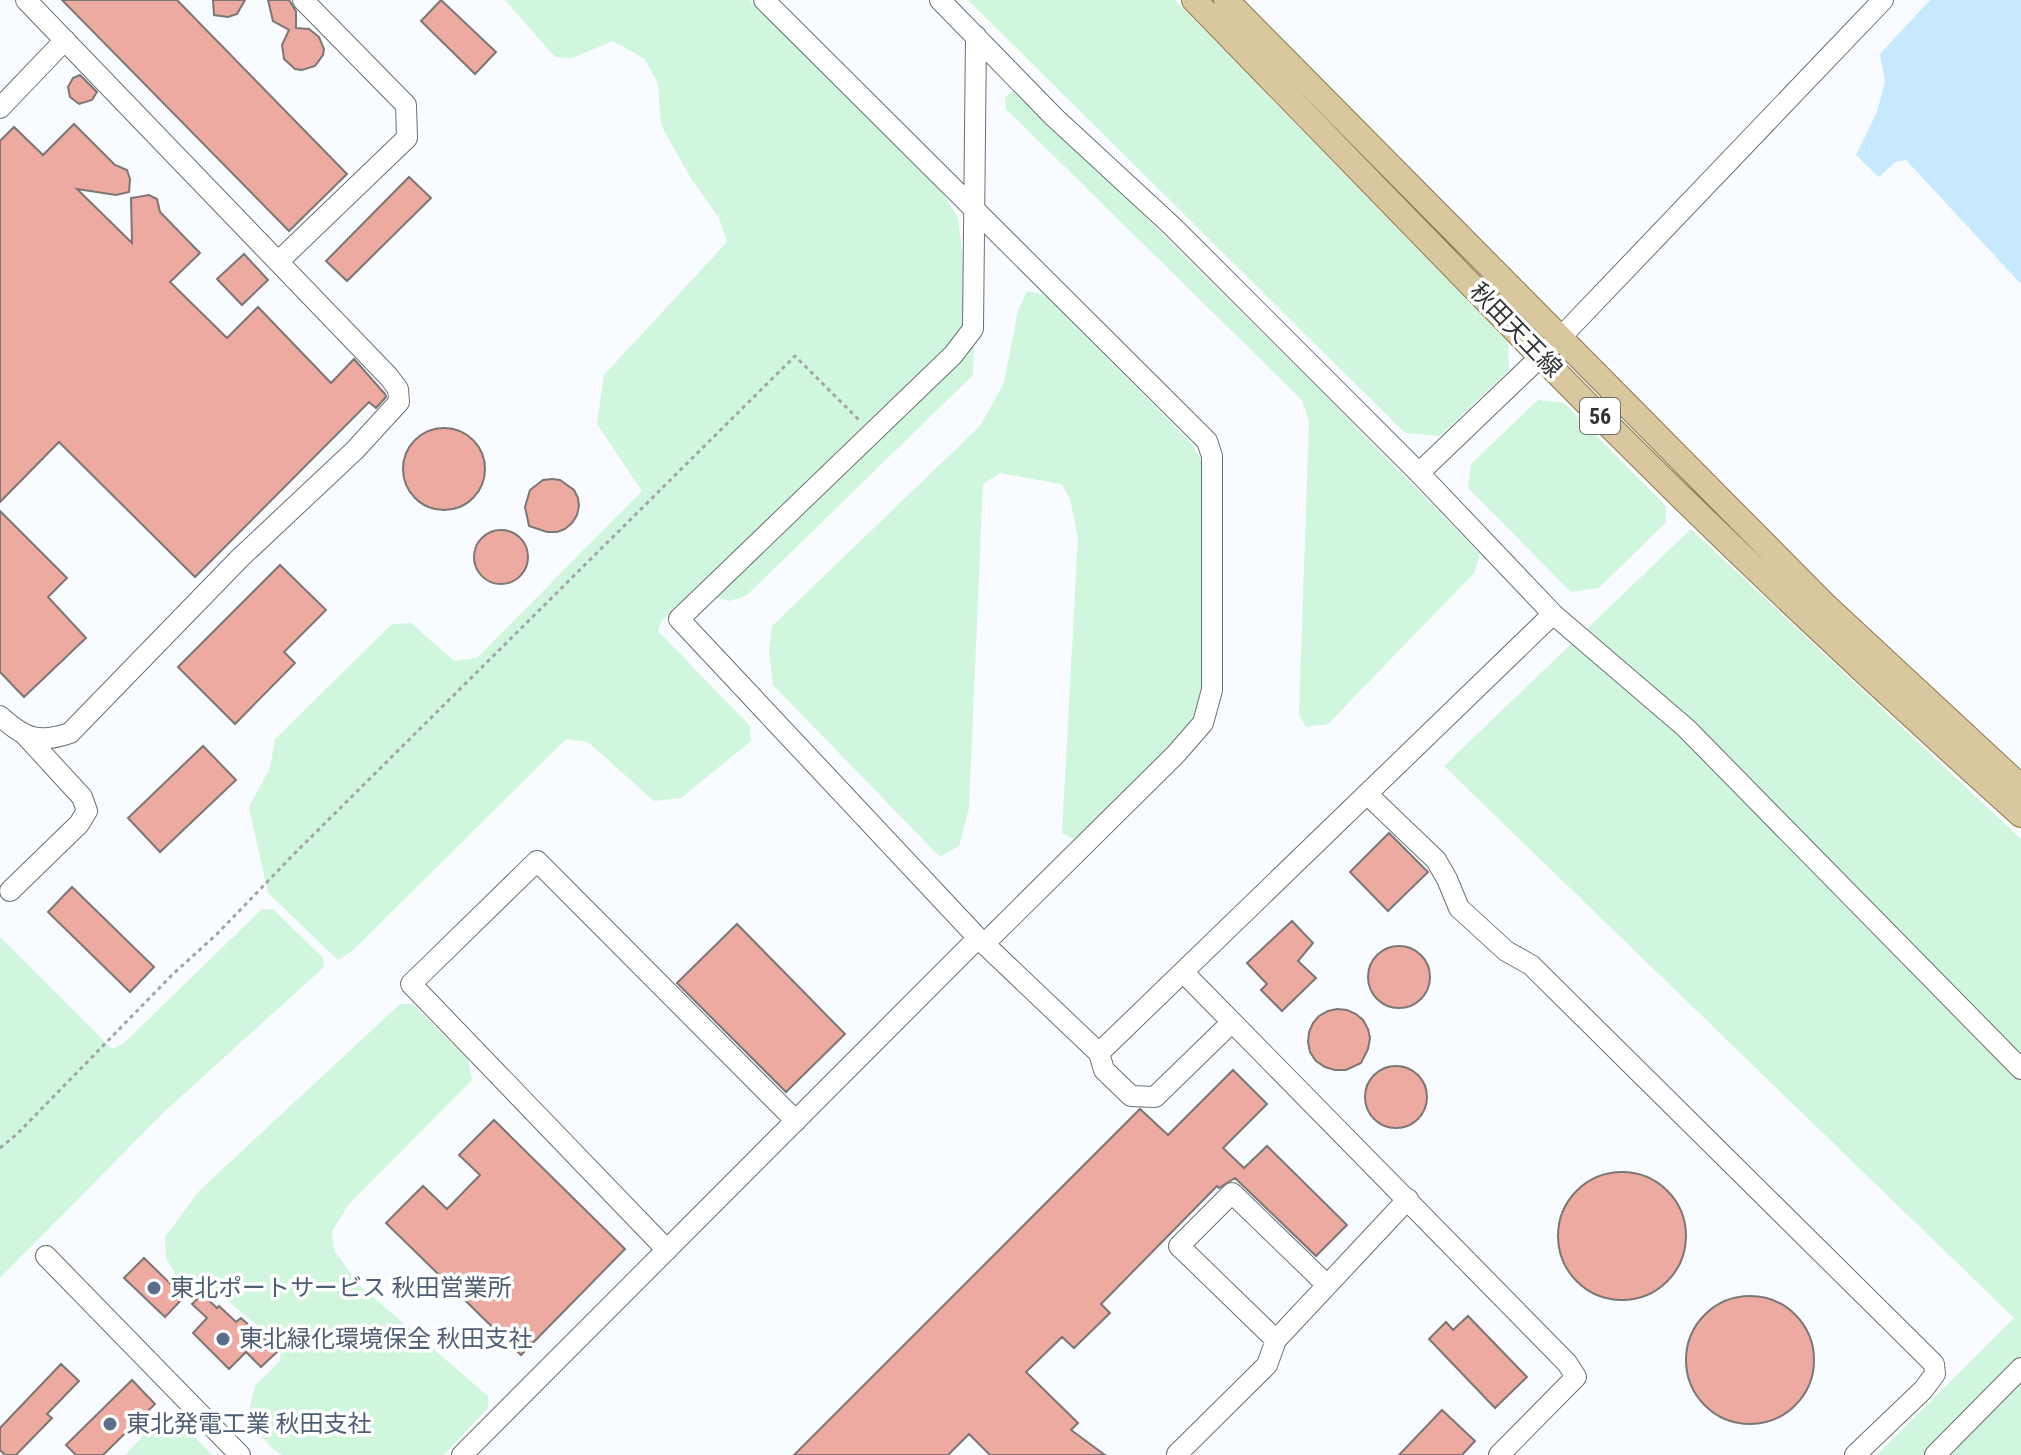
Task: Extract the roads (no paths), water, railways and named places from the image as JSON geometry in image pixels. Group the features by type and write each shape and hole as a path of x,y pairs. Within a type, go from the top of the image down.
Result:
{"main road":[{"name":"秋田天王線","path":"1194,0 1540,357 1701,516 2021,815"},
{"name":"秋田天王線","path":"1226,0 1824,604 2021,787"}],"street":[{"path":"25,735 41,740 70,733 240,558 355,450 399,402 398,389 389,377 26,0"},
{"path":"279,261 407,138 406,105 303,0"},
{"path":"462,1455 796,1121 1176,754 1203,723 1212,690 1212,456 1207,441 764,0"},
{"path":"940,0 1054,117 1172,226 1419,473 1553,614 1686,728 2021,1069"},
{"path":"1419,473 1561,337 1883,0"},
{"path":"976,36 973,329 953,355 679,619 981,941 1099,1053 1104,1070 1131,1096 1155,1097 1232,1022"},
{"path":"0,108 65,40"},
{"path":"1099,1053 1553,614"},
{"path":"1,719 25,735 82,797 87,811 79,824 10,891"},
{"path":"1367,794 1436,860 1459,908 1506,951 1531,965 1934,1364 1935,1374 1923,1390 1855,1455"},
{"path":"667,1250 411,984 537,861 796,1121"},
{"path":"1183,972 1567,1363 1576,1377 1499,1455"},
{"path":"1276,1340 1179,1246 1232,1193 1327,1285"},
{"path":"1178,1455 1267,1365 1276,1340 1408,1199"},
{"path":"46,1256 240,1455"},
{"path":"1935,1455 2021,1368"}],"water":[{"path":"1930,0 2021,0 2021,284 1906,160 1895,162 1879,177 1856,155 1877,112 1885,82 1880,54"}],"place":[{"name":"東北ポートサービス 秋田営業所","path":"154,1288"},
{"name":"東北緑化環境保全 秋田支社","path":"223,1339"},
{"name":"東北発電工業 秋田支社","path":"110,1424"}]}
